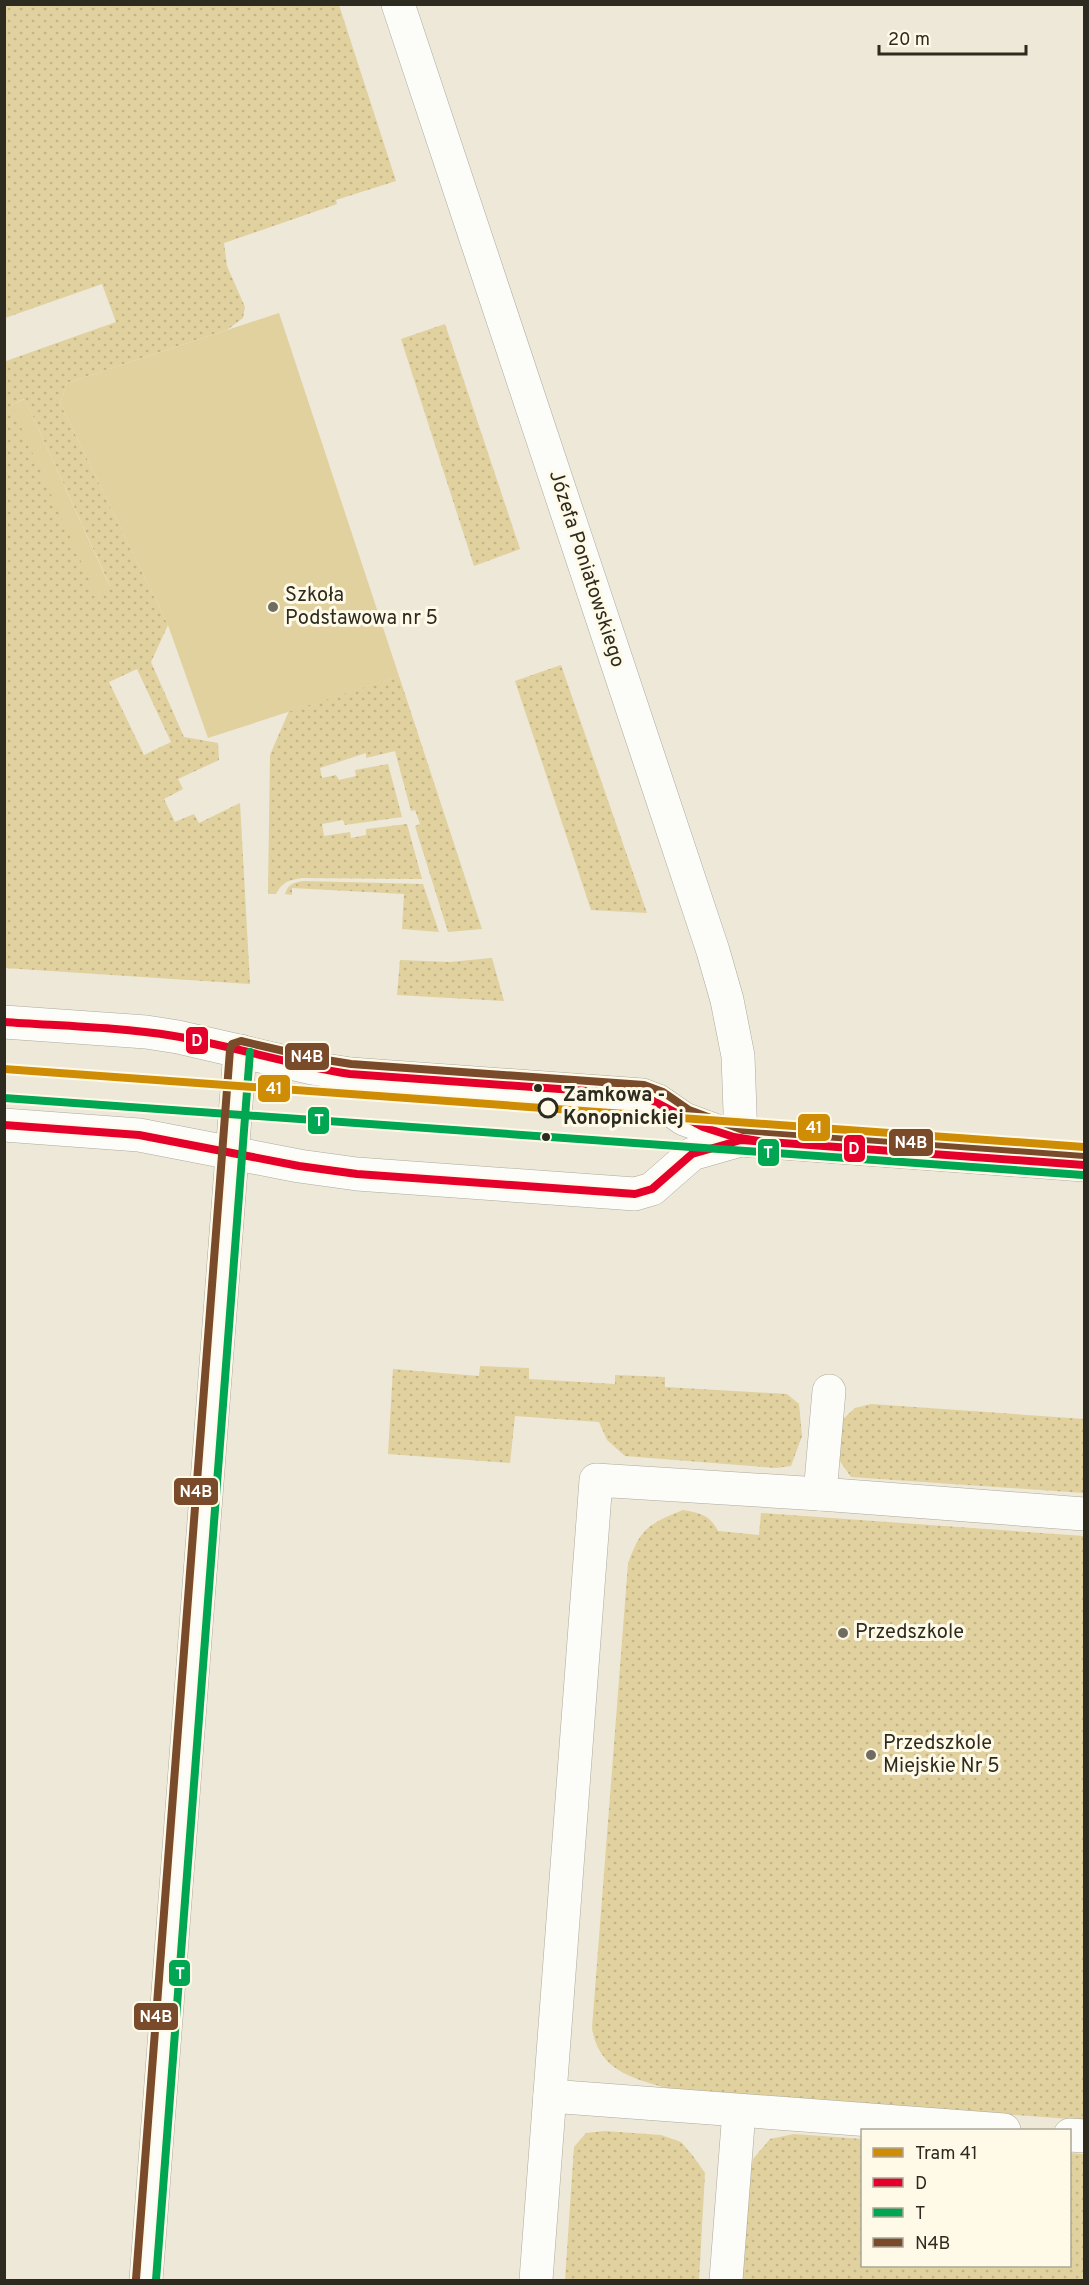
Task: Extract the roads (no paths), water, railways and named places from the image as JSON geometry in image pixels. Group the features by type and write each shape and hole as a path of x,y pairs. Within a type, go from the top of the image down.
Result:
{"street":[{"name":"Józefa Poniatowskiego","path":"398,4 713,951 727,1000 738,1056 741,1140"},
{"path":"4,1022 146,1032 350,1074 642,1095 658,1101 684,1119 741,1140 1084,1165"},
{"path":"146,2280 240,1051"},
{"path":"4,1125 139,1135 299,1166 357,1174 635,1194 652,1189 692,1154 741,1140"},
{"path":"820,1494 829,1390"},
{"path":"536,2280 596,1480 1084,1514"},
{"path":"550,2096 990,2129"},
{"path":"726,2280 739,2111"}],"tram line":[{"name":"41","path":"4,1069 1084,1147"}],"place":[{"name":"Szkoła Podstawowa nr 5","path":"273,607"},
{"name":"Zamkowa - Konopnickiej","path":"548,1108"},
{"name":"Przedszkole","path":"843,1633"},
{"name":"Przedszkole Miejskie Nr 5","path":"871,1755"}]}
